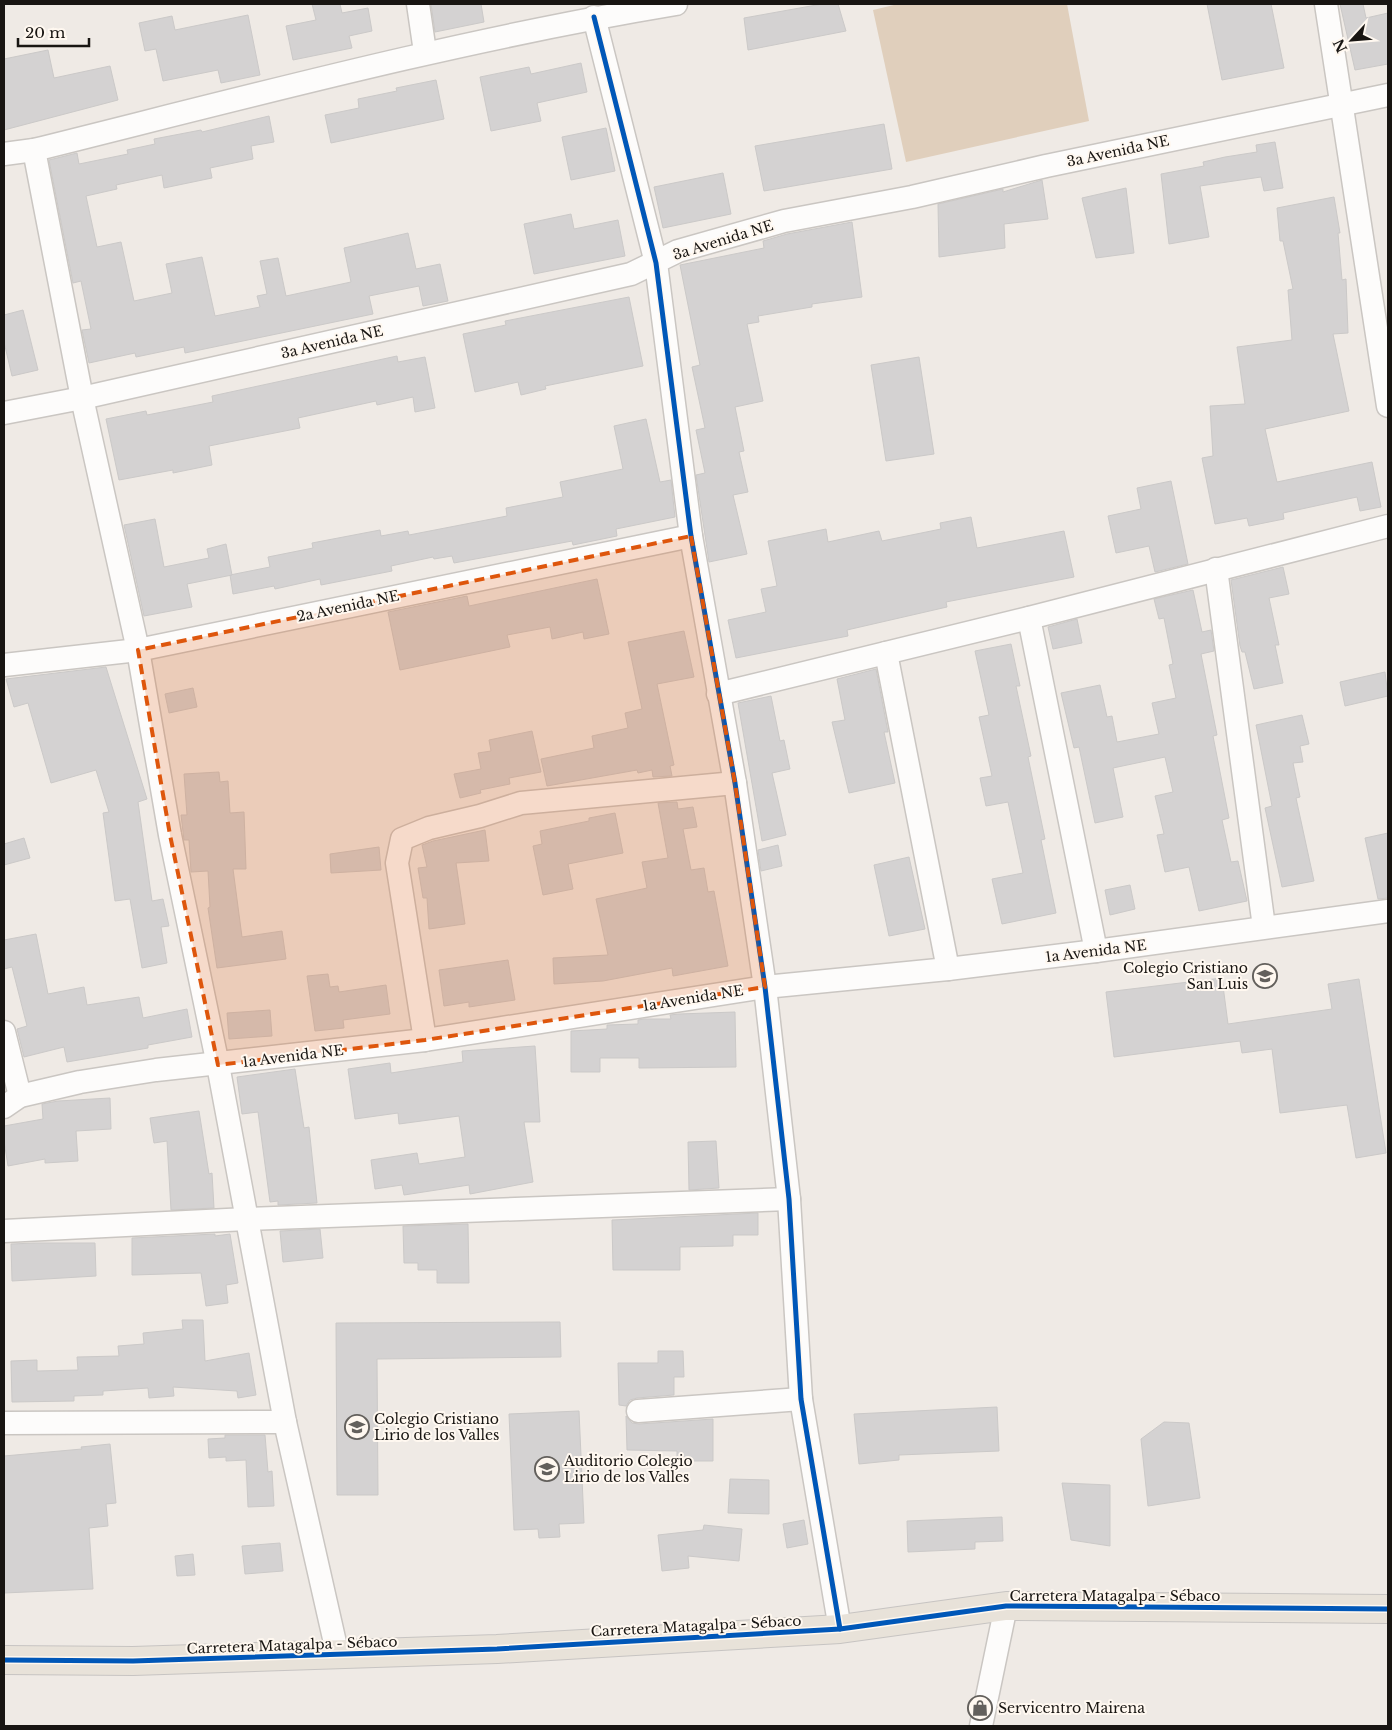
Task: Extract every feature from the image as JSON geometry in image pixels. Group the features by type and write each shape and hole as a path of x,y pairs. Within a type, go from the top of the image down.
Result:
{"main road":[{"name":"Carretera Matagalpa - Sébaco","path":"4,1660 133,1662 497,1649 840,1629 1006,1606 1388,1610"}],"street":[{"path":"418,4 424,52"},
{"path":"4,154 34,150 424,52 594,17 676,4"},
{"path":"1326,4 1388,406"},
{"path":"594,17 656,263 691,536 735,783 765,987 789,1199 801,1399 840,1629"},
{"name":"3a Avenida NE","path":"4,413 82,398 631,274 678,251 784,221 912,197 1046,166 1388,95"},
{"path":"34,150 82,398 138,650 170,835 218,1065 285,1422 338,1656"},
{"path":"718,694 1029,618 1388,526"},
{"name":"2a Avenida NE","path":"4,665 138,650 691,536"},
{"path":"1216,569 1264,927"},
{"path":"1029,618 1096,951"},
{"path":"886,653 948,969"},
{"path":"425,1040 397,863 402,839 429,828 480,816 521,803 735,783"},
{"name":"1a Avenida NE","path":"12,1101 80,1082 156,1070 218,1065 425,1040 765,987 948,969 1096,951 1388,911"},
{"path":"4,1032 12,1101"},
{"path":"4,1231 247,1219 789,1199"},
{"path":"638,1411 801,1399"},
{"path":"4,1423 285,1422"},
{"path":"981,1726 1006,1606"}],"highlighted area":[{"path":"691,536 735,783 765,987 425,1040 218,1065 170,835 138,650"}],"shaded area":[{"path":"898,4 1067,4 1089,121 906,162 873,10"}],"building":[{"path":"312,4 340,4 342,13 368,8 372,31 349,36 352,48 293,60 286,26 316,20"},
{"path":"431,4 481,4 484,22 435,32"},
{"path":"822,4 838,4 846,31 748,50 744,18"},
{"path":"1207,4 1271,4 1284,68 1222,80"},
{"path":"1340,4 1363,4 1366,18 1388,13 1388,64 1355,70"},
{"path":"248,15 260,75 221,83 218,70 163,81 156,49 145,51 139,23 172,16 175,30"},
{"path":"48,50 54,78 110,66 118,100 4,130 4,59"},
{"path":"581,63 587,92 537,103 541,121 491,131 480,77 529,67 531,74"},
{"path":"436,80 444,119 331,143 325,115 359,108 358,99 397,91 396,88"},
{"path":"269,116 274,142 251,146 253,159 210,168 212,178 164,188 162,175 116,185 117,189 86,196 97,247 121,242 134,301 172,293 166,264 202,257 215,316 260,307 257,296 267,294 260,261 278,258 286,296 351,282 344,248 408,233 416,269 440,264 448,301 423,306 419,286 369,296 373,314 185,353 184,347 136,357 135,353 89,363 82,330 91,329 81,281 73,283 49,160 77,153 79,164 128,154 127,150 155,144 154,139 201,130 202,132"},
{"path":"884,124 892,169 764,191 755,146"},
{"path":"606,128 615,171 571,180 562,137"},
{"path":"1275,142 1283,188 1264,191 1261,177 1200,186 1209,237 1169,244 1161,174 1204,166 1203,162 1257,152 1256,145"},
{"path":"723,173 731,214 663,228 654,187"},
{"path":"1042,180 1048,219 1004,224 1005,248 939,257 938,204 1003,189 1003,192"},
{"path":"1126,188 1134,253 1096,258 1082,198"},
{"path":"1334,197 1340,233 1338,233 1342,280 1346,279 1348,333 1333,334 1349,411 1265,429 1277,482 1372,462 1381,507 1360,511 1357,497 1283,513 1284,519 1249,526 1247,518 1215,524 1202,458 1213,456 1210,406 1245,404 1237,347 1292,340 1288,290 1293,289 1283,241 1280,241 1277,208"},
{"path":"571,214 574,229 618,220 625,256 534,274 524,224"},
{"path":"852,222 862,297 812,304 812,307 758,316 759,322 747,324 763,401 735,407 744,451 739,452 748,492 733,495 747,554 709,562 696,475 705,473 696,430 705,428 692,367 700,365 680,265 764,248 763,241 787,234"},
{"path":"629,297 643,366 545,386 546,389 521,395 518,382 475,392 463,334 506,325 505,321"},
{"path":"23,310 38,370 12,376 4,342 4,315"},
{"path":"397,356 398,362 425,357 435,408 415,412 413,397 377,405 376,401 298,418 300,428 209,446 212,465 173,473 173,470 119,480 106,419 146,411 147,415 213,402 212,396"},
{"path":"919,357 934,454 886,461 871,365"},
{"path":"646,419 660,482 671,480 675,517 616,529 617,536 573,545 572,541 454,563 452,556 434,559 433,557 391,566 392,571 321,585 320,579 275,589 274,586 233,594 230,575 270,567 268,557 313,548 312,543 380,530 381,536 408,531 409,535 507,516 506,508 563,497 560,482 623,469 614,426"},
{"path":"1171,481 1188,564 1155,572 1149,546 1116,553 1108,516 1141,509 1137,488"},
{"path":"971,517 977,548 1064,531 1074,577 946,602 947,607 847,630 848,636 736,658 728,620 766,612 761,589 777,586 768,541 826,529 828,542 879,531 882,541 941,529 940,523"},
{"path":"155,519 164,567 209,558 207,549 226,544 232,575 187,584 192,607 144,616 124,525"},
{"path":"1283,567 1289,594 1269,598 1279,645 1275,645 1283,683 1254,689 1245,652 1242,652 1240,646 1231,580"},
{"path":"597,579 609,634 584,639 583,632 552,639 550,627 507,635 510,647 400,670 388,612 467,596 469,606"},
{"path":"1193,590 1202,632 1211,630 1214,651 1201,654 1217,735 1213,736 1229,818 1222,820 1231,862 1238,861 1247,901 1199,911 1189,867 1165,872 1157,835 1164,834 1155,796 1173,792 1165,757 1113,768 1123,817 1095,823 1079,747 1074,748 1061,693 1100,685 1107,717 1112,716 1117,742 1159,734 1152,703 1176,698 1169,665 1173,664 1164,618 1159,619 1154,599"},
{"path":"1077,619 1082,643 1053,649 1048,627"},
{"path":"684,631 694,677 657,684 674,765 670,766 672,776 653,777 652,770 638,773 637,770 547,786 541,759 594,748 592,736 628,728 625,713 642,709 628,642"},
{"path":"1011,644 1020,686 1016,686 1031,756 1028,757 1045,839 1041,840 1056,913 1002,924 992,879 1023,873 1008,802 986,806 980,778 992,776 979,717 989,715 975,651"},
{"path":"106,667 147,799 138,802 152,901 163,899 169,926 161,927 167,963 142,968 130,899 115,901 103,813 109,812 96,770 51,783 28,703 14,707 6,679"},
{"path":"876,669 888,732 884,732 895,783 849,793 832,722 845,720 837,679"},
{"path":"1385,672 1388,696 1345,706 1340,682"},
{"path":"193,688 197,707 169,713 165,694"},
{"path":"771,696 780,741 784,740 790,769 772,773 786,835 762,841 738,703"},
{"path":"1302,715 1309,744 1300,746 1303,762 1293,763 1300,797 1296,798 1314,881 1282,887 1265,808 1272,806 1256,725"},
{"path":"532,731 541,772 509,778 510,784 480,790 481,793 460,798 454,774 481,769 478,753 491,751 489,740"},
{"path":"219,772 220,782 228,781 230,813 244,812 246,869 233,869 242,937 282,931 286,959 217,968 208,908 210,907 208,871 191,872 189,840 184,840 181,815 187,815 184,774"},
{"path":"677,802 678,809 693,807 697,827 683,829 691,870 704,868 708,892 714,891 728,966 673,976 672,968 603,981 554,984 553,958 608,955 596,899 647,888 642,862 668,858 658,803"},
{"path":"615,813 623,853 568,864 573,889 543,895 533,846 542,844 540,831 589,821 589,818"},
{"path":"485,830 489,861 456,863 465,924 429,929 427,898 423,898 418,868 427,867 422,845"},
{"path":"1388,833 1388,898 1378,899 1365,838"},
{"path":"24,838 30,858 4,865 4,844"},
{"path":"778,845 782,866 761,871 758,850"},
{"path":"379,847 381,870 331,873 330,854"},
{"path":"909,857 925,929 889,936 874,865"},
{"path":"1130,885 1135,909 1110,915 1105,890"},
{"path":"36,934 48,994 84,987 87,1005 139,997 143,1018 187,1009 192,1037 148,1045 148,1048 67,1062 64,1047 24,1057 17,1029 27,1026 12,967 4,969 4,940"},
{"path":"508,960 515,1000 469,1007 469,1002 444,1006 439,970"},
{"path":"328,974 330,987 338,986 339,992 386,985 390,1014 343,1020 344,1028 315,1031 307,976"},
{"path":"1222,978 1228,1024 1332,1009 1328,984 1359,979 1386,1153 1356,1158 1347,1105 1280,1113 1272,1049 1242,1053 1240,1041 1114,1057 1106,992"},
{"path":"270,1010 272,1036 229,1039 227,1013"},
{"path":"735,1012 736,1067 639,1068 639,1058 600,1058 600,1072 571,1072 571,1031 607,1029 607,1025 638,1024 638,1020 644,1019 671,1019 670,1015"},
{"path":"535,1046 540,1122 524,1122 533,1182 470,1194 469,1185 404,1195 402,1185 375,1189 371,1160 417,1153 419,1164 465,1157 459,1116 399,1124 398,1113 355,1119 348,1069 390,1063 391,1073 463,1062 462,1051"},
{"path":"295,1069 304,1128 309,1127 317,1203 278,1205 278,1201 270,1202 258,1112 242,1114 237,1077"},
{"path":"110,1098 111,1129 76,1131 78,1161 45,1163 45,1159 8,1166 4,1126 43,1119 42,1104 58,1101"},
{"path":"199,1111 209,1174 212,1173 214,1208 171,1210 167,1141 154,1143 150,1118"},
{"path":"716,1141 719,1188 689,1190 688,1142"},
{"path":"758,1213 758,1235 733,1235 733,1246 680,1247 680,1270 613,1270 612,1220"},
{"path":"468,1224 469,1283 437,1283 437,1270 418,1270 418,1263 404,1263 403,1226"},
{"path":"320,1229 323,1258 283,1262 280,1231"},
{"path":"215,1234 215,1236 230,1234 238,1283 226,1285 228,1303 206,1306 201,1273 132,1275 132,1238"},
{"path":"95,1243 96,1276 12,1281 11,1244"},
{"path":"182,1320 203,1320 205,1361 249,1353 256,1395 238,1398 237,1391 173,1387 174,1396 149,1398 148,1388 103,1391 103,1395 74,1396 74,1401 12,1402 11,1361 37,1360 37,1371 78,1370 77,1357 119,1356 118,1346 144,1344 143,1333 183,1329"},
{"name":"Colegio Cristiano Lirio de los Valles","path":"560,1322 561,1357 377,1359 378,1495 337,1495 336,1323"},
{"path":"658,1351 683,1351 684,1377 674,1377 674,1395 637,1398 630,1400 626,1406 619,1405 618,1363 658,1363"},
{"path":"997,1407 999,1451 899,1455 899,1460 859,1464 854,1414"},
{"name":"Auditorio Colegio Lirio de los Valles","path":"579,1411 584,1523 559,1524 560,1537 539,1538 538,1529 514,1530 509,1414"},
{"path":"626,1416 632,1423 639,1424 713,1419 713,1461 677,1461 677,1451 627,1450"},
{"path":"1164,1422 1189,1423 1200,1498 1148,1506 1141,1439"},
{"path":"225,1435 265,1435 268,1472 272,1471 274,1506 248,1507 246,1460 226,1461 226,1457 209,1458 208,1439 225,1438"},
{"path":"110,1444 116,1503 106,1504 108,1526 89,1528 93,1589 4,1593 4,1456 82,1449 81,1447"},
{"path":"730,1479 769,1480 769,1514 728,1513"},
{"path":"1062,1483 1110,1485 1110,1546 1071,1540"},
{"path":"1002,1517 1003,1541 975,1542 975,1549 908,1552 907,1521"},
{"path":"804,1520 808,1544 787,1548 783,1524"},
{"path":"704,1525 742,1529 739,1561 688,1556 689,1568 662,1571 658,1535 703,1530"},
{"path":"280,1543 283,1571 245,1574 242,1546"},
{"path":"193,1554 195,1575 177,1576 175,1556"}],"cycle path":[{"path":"594,17 656,263 691,536 735,783 765,987 789,1199 801,1399 840,1629"},
{"path":"4,1660 133,1661 497,1649 840,1629 1006,1606 1388,1609"}],"place":[{"name":"Colegio Cristiano San Luis","path":"1265,976"},
{"name":"Colegio Cristiano Lirio de los Valles","path":"357,1427"},
{"name":"Auditorio Colegio Lirio de los Valles","path":"547,1469"},
{"name":"Servicentro Mairena","path":"980,1708"}]}
